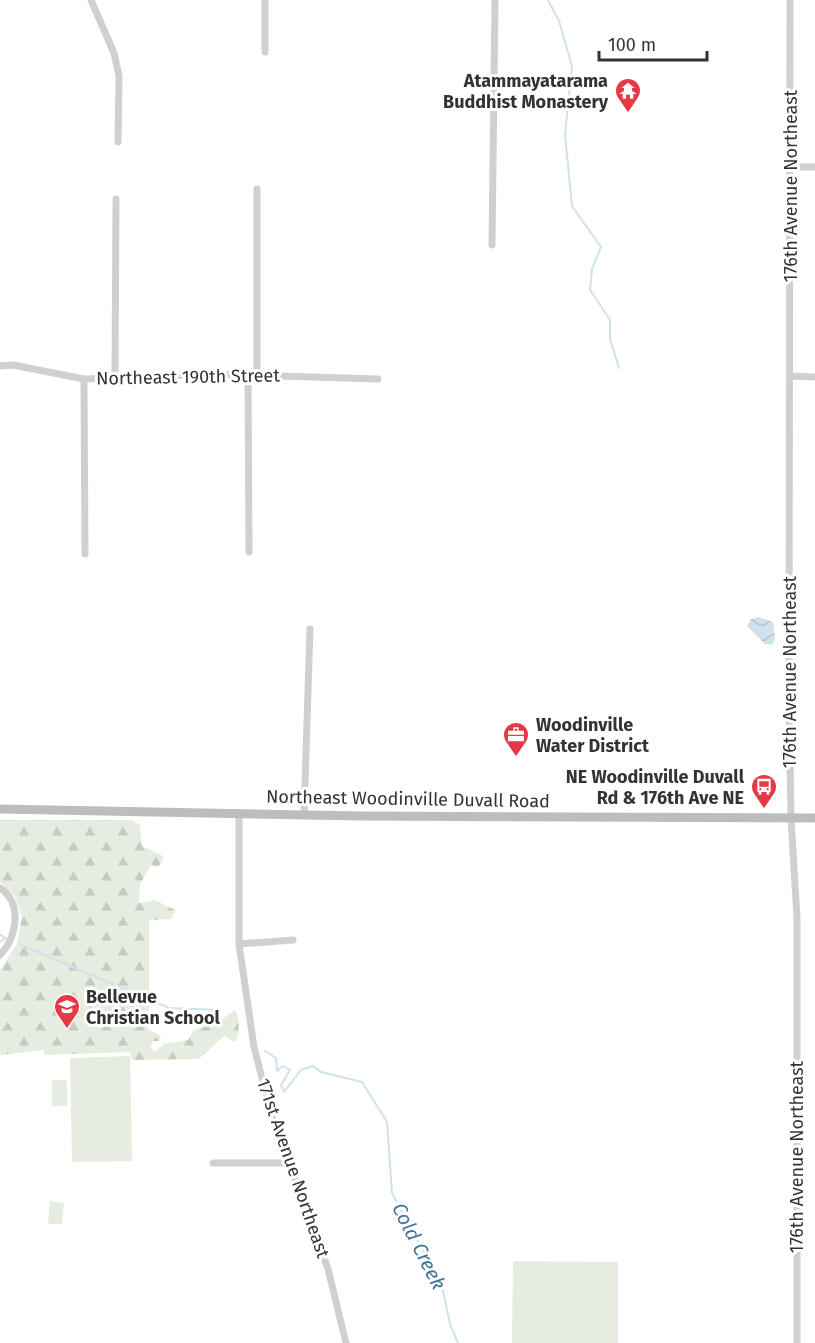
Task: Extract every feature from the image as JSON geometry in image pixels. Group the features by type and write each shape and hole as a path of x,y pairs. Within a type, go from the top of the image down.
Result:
{"main road":[{"name":"Northeast Woodinville Duvall Road","path":"0,809 304,815 815,818"}],"street":[{"path":"91,0 114,53 119,76 118,142"},
{"path":"265,0 265,52"},
{"path":"492,245 495,0"},
{"name":"176th Avenue Northeast","path":"790,0 791,818 797,918 797,1343"},
{"path":"791,167 815,167"},
{"path":"257,189 257,375"},
{"path":"115,378 116,199"},
{"name":"Northeast 190th Street","path":"0,366 13,365 84,379 257,375 378,379"},
{"path":"248,375 249,552"},
{"path":"790,376 815,376"},
{"path":"84,379 85,555"},
{"path":"304,815 310,629"},
{"name":"171st Avenue Northeast","path":"239,813 239,944 254,1047 272,1117 328,1269 346,1343"},
{"path":"0,888 12,900 15,919 10,941 0,955"},
{"path":"239,944 293,940"},
{"path":"213,1162 288,1163"}],"green space":[{"path":"0,820 132,820 140,825 142,846 163,856 163,861 158,867 151,865 140,884 139,903 155,900 175,910 171,919 149,920 149,1009 146,1017 148,1029 161,1036 159,1041 153,1041 150,1048 155,1052 164,1044 188,1040 194,1030 217,1023 235,1010 239,1026 235,1042 224,1036 199,1059 132,1060 130,1052 45,1055 43,1050 0,1055 0,970 17,944 22,917 15,896 0,882"},
{"path":"130,1056 132,1161 72,1162 70,1058"},
{"path":"52,1080 67,1080 67,1106 52,1106"},
{"path":"50,1201 64,1203 62,1224 48,1224"},
{"path":"513,1261 618,1262 618,1343 512,1343"}],"water":[{"path":"758,617 773,622 775,639 772,645 765,644 747,626 751,619"}],"waterway":[{"path":"548,0 559,21 572,66 565,134 572,206 601,247 592,269 590,290 610,320 610,339 619,368"},
{"path":"0,935 6,938"},
{"path":"0,942 6,938"},
{"path":"21,945 169,1008 219,1010"},
{"name":"Cold Creek","path":"265,1051 276,1058 277,1071 283,1066 290,1070 281,1085 284,1092 301,1070 313,1066 321,1072 362,1082 387,1122 392,1193 442,1286 450,1324 458,1343"}],"place":[{"name":"Atammayatarama Buddhist Monastery","path":"628,114"},
{"name":"Woodinville Water District","path":"516,758"},
{"name":"NE Woodinville Duvall Rd & 176th Ave NE","path":"764,810"},
{"name":"Bellevue Christian School","path":"67,1030"}]}
